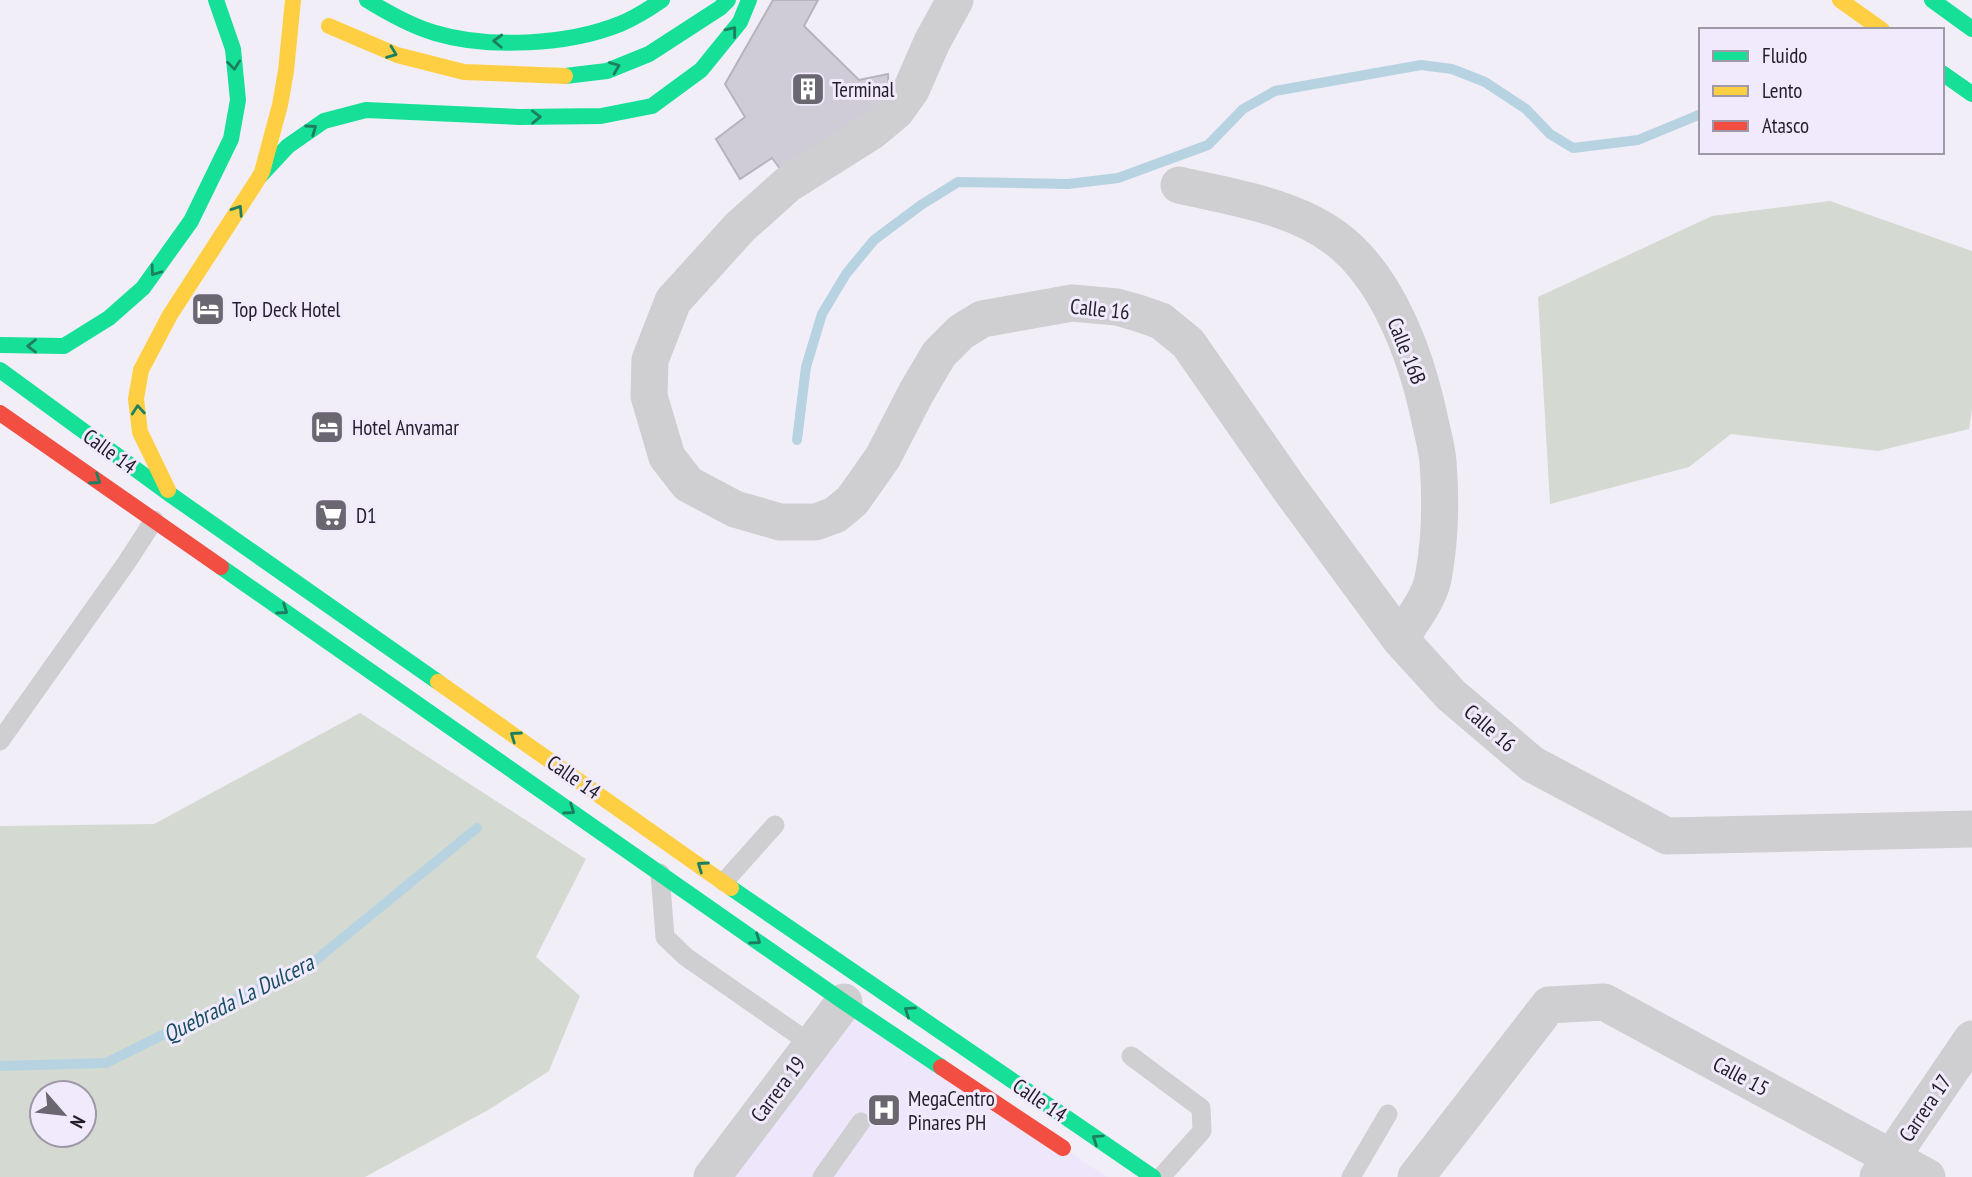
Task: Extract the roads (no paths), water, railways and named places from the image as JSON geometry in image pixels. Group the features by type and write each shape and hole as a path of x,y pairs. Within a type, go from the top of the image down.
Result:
{"main road":[{"path":"0,345 64,346 109,318 144,288 191,221 231,139 238,100 233,49 216,0"},
{"path":"261,174 280,105 293,0"},
{"path":"367,0 406,21 437,33 475,40 519,41 606,29 634,18 662,0"},
{"path":"329,26 397,55 464,72 565,76 607,71 649,54 728,0"},
{"path":"171,495 140,432 136,399 141,370 170,315 261,174 288,146 324,121 366,110 520,117 601,116 652,106 701,70 740,22 749,0"},
{"path":"1840,0 1879,28"},
{"path":"1931,0 1972,29"},
{"path":"1944,74 1972,94"},
{"path":"56,363 64,346"},
{"name":"Calle 14","path":"0,370 171,495 863,980 1153,1177"},
{"path":"51,384 50,407 58,453"},
{"name":"Calle 14","path":"0,413 844,1002 1072,1154"}],"street":[{"name":"Calle 16","path":"955,0 932,42 911,90 896,111 872,131 788,184 740,227 673,301 650,360 649,396 667,457 688,484 735,509 780,522 816,522 835,515 852,501 883,457 939,354 961,332 982,319 1072,303 1117,307 1161,321 1188,343 1289,488 1400,639 1451,695 1532,764 1667,836 1972,830"},
{"name":"Calle 16B","path":"1178,185 1266,206 1334,236 1365,269 1401,329 1420,383 1438,460 1438,517 1432,581 1423,603 1400,639"},
{"name":"Carrera 19","path":"712,1177 844,1002"},
{"name":"Calle 15","path":"1416,1177 1549,1005 1604,1002 1885,1167 1927,1177"},
{"name":"Carrera 17","path":"1885,1167 1972,1039"}],"lane":[{"path":"590,32 615,13 626,0"},
{"path":"0,741 154,520"},
{"path":"724,882 775,825"},
{"path":"659,872 665,937 686,957 811,1044"},
{"path":"1131,1056 1200,1108 1202,1131 1161,1177"},
{"path":"1351,1177 1388,1114"},
{"path":"822,1177 861,1122"}],"waterway":[{"name":"Quebrada La Dulcera","path":"797,440 806,367 822,314 846,274 874,240 958,182 1068,184 1118,178 1208,145 1243,109 1275,91 1421,65 1452,69 1485,82 1526,109 1550,134 1573,148 1638,140 1699,115"},
{"name":"Quebrada La Dulcera","path":"0,1066 106,1063 243,995 305,969 477,828"}],"place":[{"name":"Terminal","path":"808,89"},
{"name":"Top Deck Hotel","path":"208,309"},
{"name":"Hotel Anvamar","path":"327,427"},
{"name":"D1","path":"331,515"},
{"name":"MegaCentro Pinares PH","path":"884,1110"}]}
